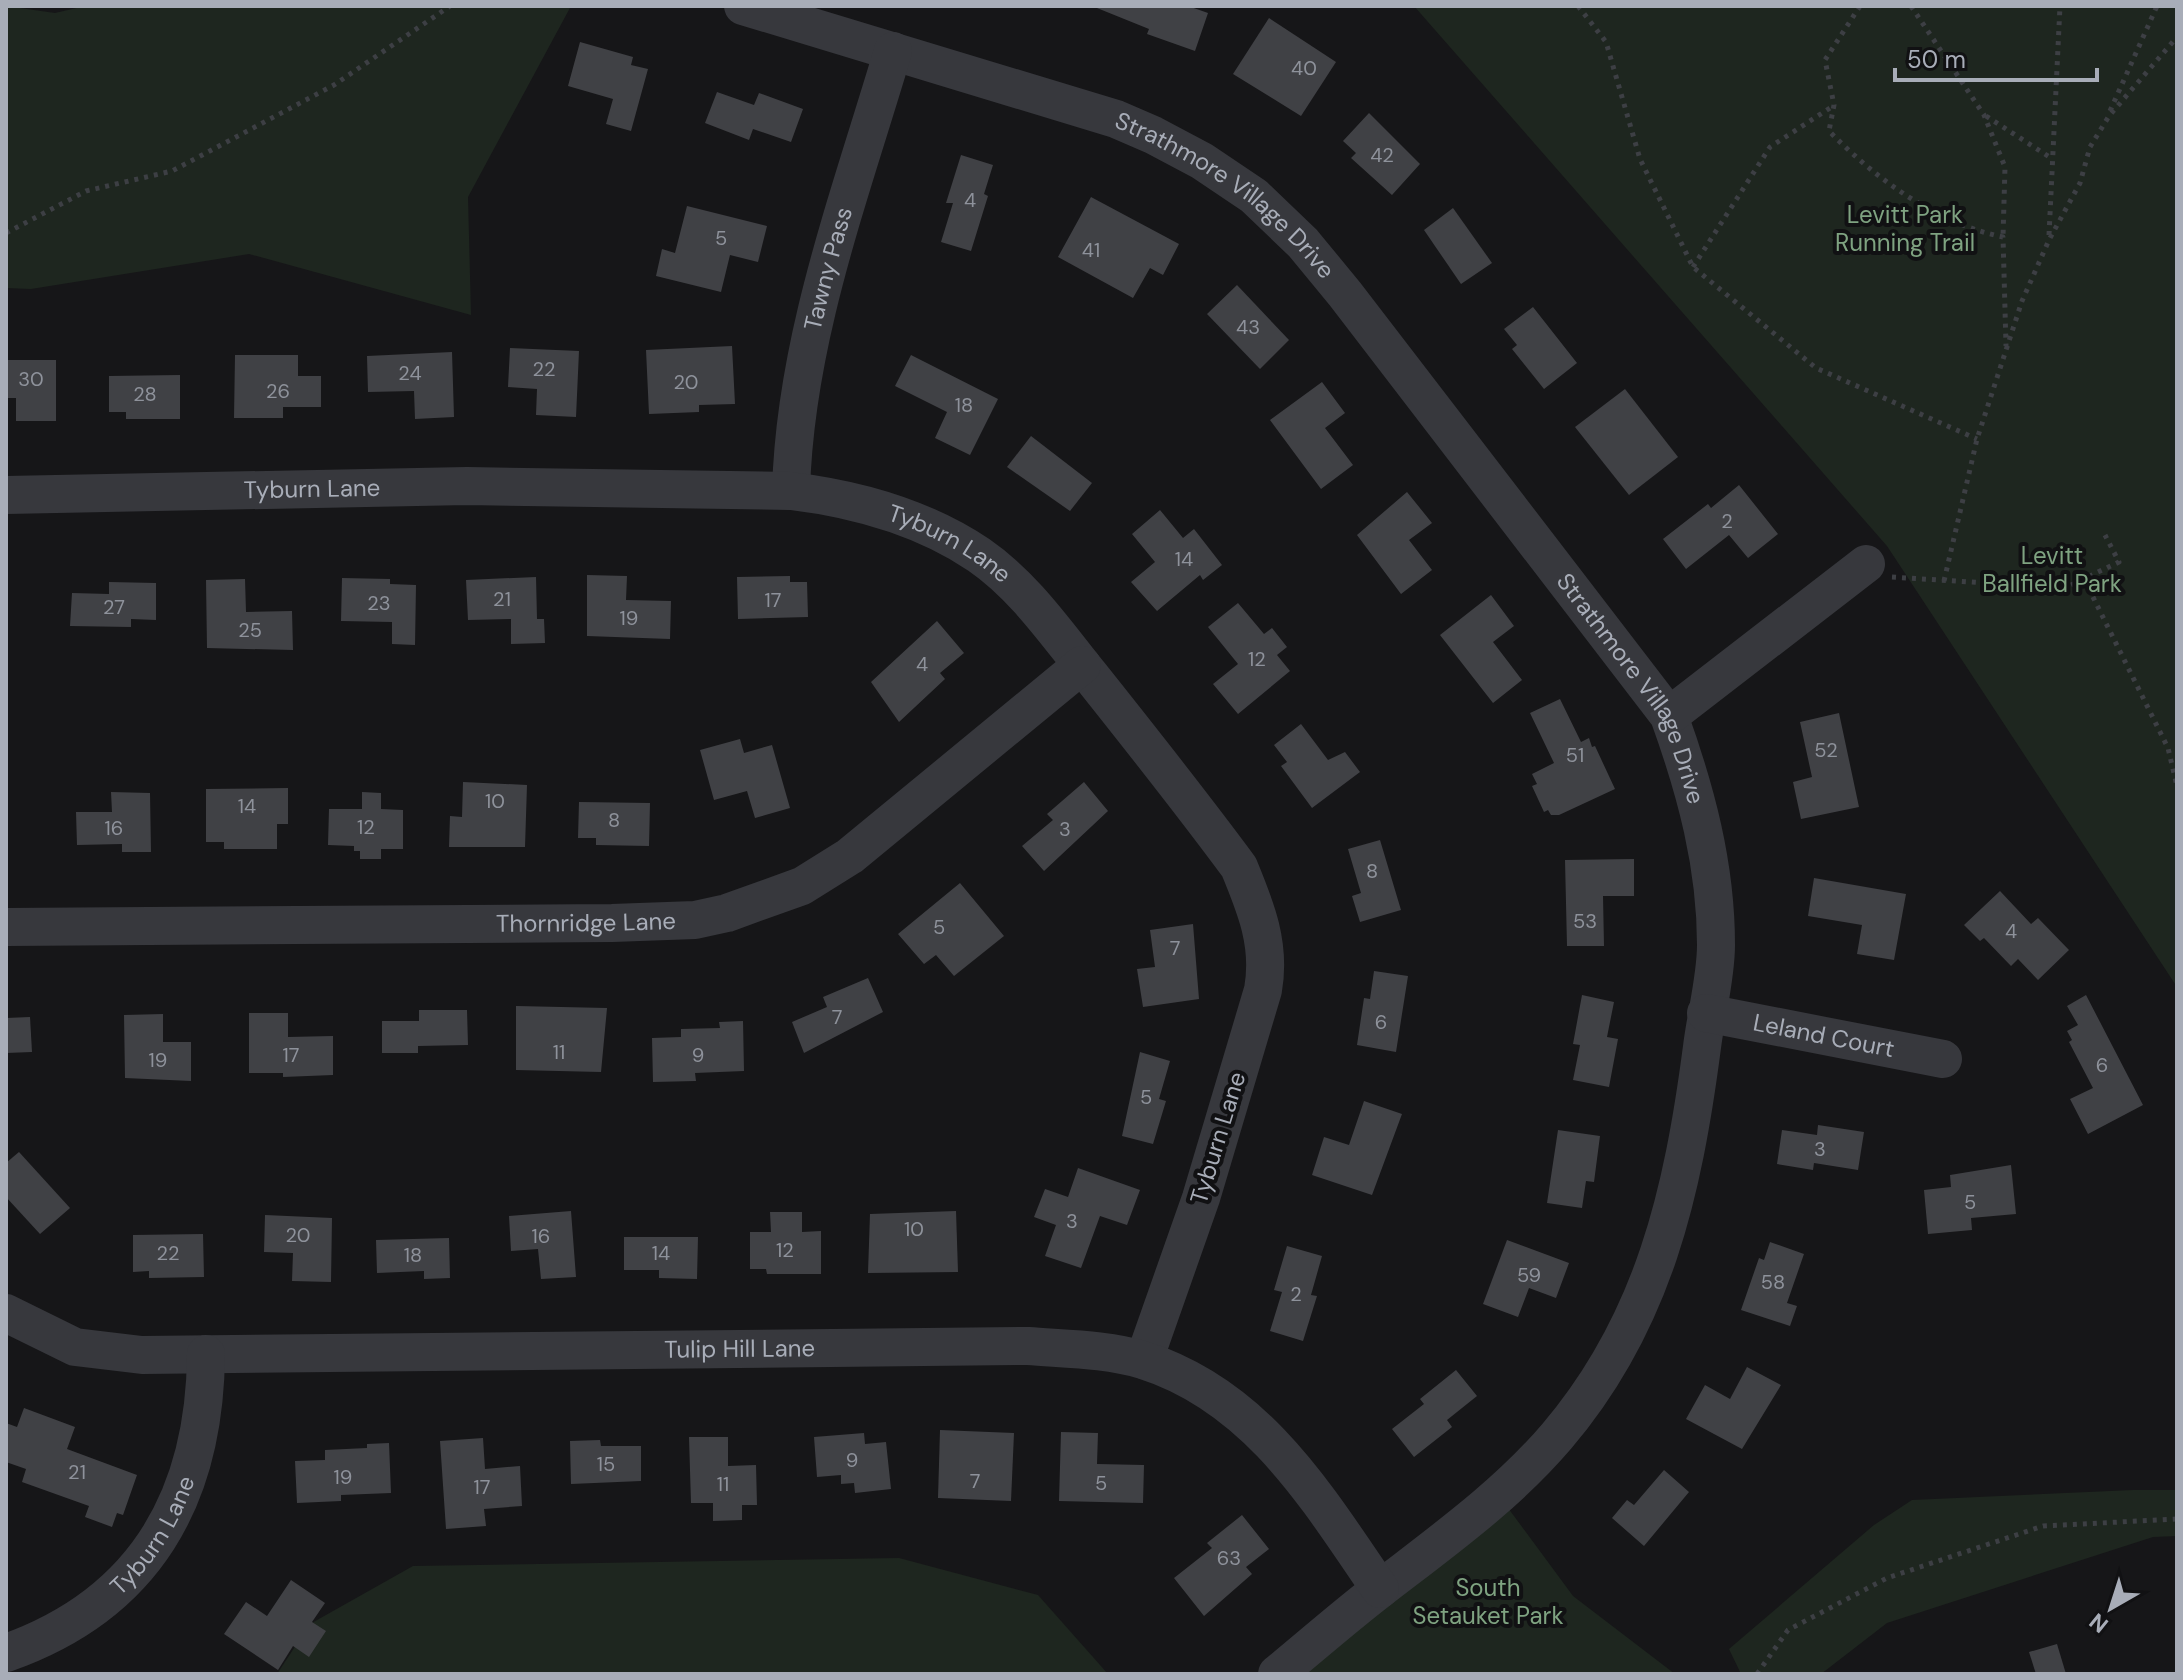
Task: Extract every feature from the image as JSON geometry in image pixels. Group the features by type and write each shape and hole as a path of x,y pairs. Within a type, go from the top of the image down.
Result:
{"street":[{"name":"Strathmore Village Drive","path":"743,6 1116,119 1202,161 1254,196 1303,243 1345,294 1669,716 1697,793 1709,865 1716,947 1681,1185 1638,1312 1581,1407 1530,1466 1434,1552 1380,1589 1277,1674"},
{"name":"Tawny Pass","path":"791,491 799,386 814,318 893,51"},
{"name":"Tyburn Lane","path":"6,495 467,486 791,491 840,497 875,507 929,528 979,556 1021,591 1239,867 1258,914 1265,943 1267,969 1263,990 1201,1198 1144,1360"},
{"path":"1669,716 1860,568"},
{"name":"Thornridge Lane","path":"6,927 612,923 695,920 727,913 802,886 850,856 1082,665"},
{"name":"Leland Court","path":"1706,1013 1943,1059"},
{"name":"Tulip Hill Lane","path":"6,1313 75,1347 106,1353 1028,1346 1144,1360 1192,1384 1239,1413 1278,1447 1380,1589"},
{"name":"Tyburn Lane","path":"6,1653 89,1614 159,1540 176,1506 200,1435 206,1404 206,1354"}],"path":[{"path":"6,233 86,191 172,171 334,85 450,6"},
{"path":"1578,6 1606,42 1640,159 1693,267 1816,368 1977,439"},
{"path":"1860,6 1825,60 1834,105 1829,131 1857,160 1926,208 1971,230 2003,237"},
{"path":"1911,6 1984,115 2005,167 2006,351"},
{"path":"2049,240 2060,6"},
{"path":"1944,581 1977,439 2006,351 2049,240 2080,183 2090,147 2109,116 2157,6"},
{"path":"2109,116 2177,37"},
{"path":"1693,267 1770,147 1834,105"},
{"path":"1984,115 2052,159"},
{"path":"1860,568 1944,581 2065,588 2119,562 2105,535"},
{"path":"2084,579 2168,748 2177,786"},
{"path":"1757,1674 1788,1630 1887,1578 2043,1526 2177,1519"}],"green space":[{"path":"6,6 55,13 85,6 571,6 468,197 471,315 249,254 31,289 6,288"},
{"name":"Levitt Park Running Trail","path":"1414,6 2177,6 2177,987 1887,546"},
{"path":"2177,1490 2177,1536 2153,1537 1887,1623 1821,1674 1741,1674 1729,1649 1874,1525 1912,1500"},
{"name":"South Setauket Park","path":"1497,1493 1573,1596 1675,1674 1277,1674"},
{"path":"899,1558 1038,1595 1108,1674 277,1674 310,1624 413,1566"}],"building":[{"path":"1092,6 1188,6 1208,13 1195,51 1147,34 1149,29"},
{"path":"1269,18 1336,62 1301,116 1233,74"},
{"path":"580,42 633,57 631,65 648,69 631,131 606,124 613,99 568,86"},
{"path":"717,92 754,105 759,93 803,109 791,142 753,129 749,140 705,123"},
{"path":"1369,113 1420,164 1392,195 1351,158 1356,153 1343,141"},
{"path":"961,155 993,165 984,194 988,196 971,251 941,242 953,203 946,203"},
{"path":"1091,197 1179,244 1163,275 1150,268 1133,298 1058,257"},
{"path":"687,206 767,226 758,262 730,255 721,292 656,276 662,249 675,253"},
{"path":"1453,208 1492,263 1461,284 1424,230"},
{"path":"1237,285 1289,340 1260,369 1207,314"},
{"path":"1533,307 1577,363 1544,389 1512,349 1517,345 1504,329"},
{"path":"732,346 735,404 699,405 699,412 649,414 646,350"},
{"path":"510,348 579,351 576,417 536,415 537,389 508,387"},
{"path":"452,352 454,417 415,419 414,391 368,392 367,356"},
{"path":"235,355 298,355 298,376 321,376 321,407 283,407 283,418 234,418"},
{"path":"911,355 998,399 970,455 935,438 947,412 895,386"},
{"path":"6,360 56,360 56,421 16,421 16,398 6,398"},
{"path":"180,375 180,419 126,419 126,412 109,412 109,376"},
{"path":"1322,382 1345,413 1325,428 1353,465 1321,489 1270,420"},
{"path":"1625,389 1678,457 1629,495 1575,427"},
{"path":"1031,436 1092,483 1070,511 1007,467"},
{"path":"1739,485 1778,534 1748,558 1729,535 1686,569 1663,539 1708,504 1711,508"},
{"path":"1407,492 1432,523 1409,540 1432,570 1401,594 1357,535"},
{"path":"1160,510 1183,538 1194,529 1222,565 1203,580 1200,575 1157,611 1131,582 1155,562 1132,534"},
{"path":"587,575 627,576 626,600 671,601 670,639 587,636"},
{"path":"790,576 790,582 807,582 808,617 738,619 737,577"},
{"path":"536,577 537,619 544,619 545,643 511,644 511,619 468,620 466,580"},
{"path":"342,578 390,579 390,584 416,585 415,645 392,644 392,622 341,621"},
{"path":"245,579 246,612 292,611 293,650 207,648 206,580"},
{"path":"109,582 156,583 156,620 131,619 131,627 70,626 72,593 109,594"},
{"path":"1491,595 1514,626 1493,642 1522,680 1493,703 1440,635"},
{"path":"1238,603 1264,634 1272,628 1287,647 1277,655 1290,671 1238,714 1213,684 1238,664 1208,627"},
{"path":"937,621 964,653 940,673 945,679 899,722 871,682"},
{"path":"1560,699 1581,742 1589,738 1592,747 1595,746 1615,789 1559,815 1551,815 1548,810 1544,812 1532,786 1537,784 1532,774 1554,763 1530,713"},
{"path":"1839,713 1859,807 1801,819 1793,782 1812,777 1800,722"},
{"path":"1301,724 1328,760 1345,752 1360,772 1312,808 1281,766 1287,762 1274,745"},
{"path":"740,739 744,753 772,745 790,808 755,818 747,791 714,800 700,750"},
{"path":"463,782 527,785 525,847 449,847 450,816 462,817"},
{"path":"1084,782 1108,811 1044,871 1022,846 1053,820 1047,814"},
{"path":"288,788 288,824 277,824 277,849 224,849 224,842 206,842 206,789"},
{"path":"111,792 150,793 151,852 122,852 122,844 77,845 76,812 112,812"},
{"path":"362,792 381,793 381,809 403,810 403,849 381,849 381,859 360,859 360,851 354,851 354,846 328,845 329,809 362,809"},
{"path":"579,802 650,803 649,846 596,845 596,838 578,838"},
{"path":"1380,840 1401,910 1360,922 1352,896 1361,893 1348,849"},
{"path":"1634,859 1634,896 1603,896 1604,946 1567,946 1565,860"},
{"path":"1814,878 1906,894 1894,960 1857,954 1862,925 1808,916"},
{"path":"960,883 1004,936 954,976 936,955 924,964 898,934"},
{"path":"2000,891 2031,924 2038,918 2069,950 2038,980 2018,959 2011,966 1984,938 1980,941 1964,925"},
{"path":"1193,924 1199,999 1143,1007 1137,969 1155,967 1150,930"},
{"path":"1374,971 1408,976 1396,1052 1357,1045 1364,998 1370,999"},
{"path":"868,978 883,1012 804,1053 792,1022 827,1007 823,997"},
{"path":"1582,995 1614,1002 1607,1037 1618,1039 1609,1087 1573,1080 1580,1045 1573,1044"},
{"path":"2086,995 2143,1105 2088,1134 2070,1099 2093,1088 2069,1042 2072,1040 2067,1031 2078,1025 2067,1006"},
{"path":"516,1006 607,1008 601,1072 516,1070"},
{"path":"419,1010 467,1010 468,1045 418,1046 418,1053 382,1053 382,1021 419,1021"},
{"path":"249,1013 288,1013 288,1037 333,1036 333,1075 283,1077 283,1073 249,1073"},
{"path":"163,1014 163,1042 191,1042 191,1081 125,1078 124,1015"},
{"path":"30,1017 32,1052 6,1053 6,1018"},
{"path":"743,1021 744,1071 695,1073 696,1081 653,1082 652,1038 681,1037 681,1029 720,1028 719,1022"},
{"path":"1140,1052 1170,1061 1159,1099 1166,1101 1153,1144 1122,1136"},
{"path":"1364,1101 1402,1114 1372,1195 1312,1175 1324,1137 1349,1145"},
{"path":"1818,1125 1864,1132 1858,1170 1814,1163 1813,1170 1777,1164 1782,1130 1817,1135"},
{"path":"1558,1130 1600,1136 1594,1182 1586,1181 1582,1208 1547,1203"},
{"path":"19,1152 70,1208 40,1234 6,1197 6,1163"},
{"path":"2011,1165 2016,1214 1971,1218 1972,1230 1928,1234 1924,1190 1951,1187 1950,1175"},
{"path":"1078,1168 1140,1190 1127,1225 1100,1216 1081,1268 1045,1256 1056,1225 1034,1217 1045,1189 1068,1197"},
{"path":"571,1211 576,1277 541,1279 538,1249 511,1251 509,1216"},
{"path":"956,1211 958,1272 868,1273 870,1214"},
{"path":"770,1212 802,1212 802,1232 821,1231 821,1274 767,1274 766,1269 750,1269 750,1232 771,1232"},
{"path":"265,1215 332,1218 331,1282 292,1281 293,1253 264,1252"},
{"path":"203,1234 204,1277 149,1278 149,1271 133,1272 133,1235"},
{"path":"624,1237 698,1237 697,1279 659,1278 659,1270 624,1270"},
{"path":"449,1238 450,1278 424,1279 424,1271 377,1273 376,1240"},
{"path":"1507,1240 1569,1263 1556,1298 1529,1288 1518,1317 1483,1304"},
{"path":"1770,1242 1804,1254 1787,1303 1797,1306 1790,1326 1741,1310 1759,1258 1764,1260"},
{"path":"1287,1246 1322,1256 1311,1295 1317,1296 1303,1341 1270,1331 1282,1292 1274,1290"},
{"path":"1747,1367 1781,1385 1742,1449 1686,1419 1705,1385 1730,1399"},
{"path":"1456,1370 1477,1396 1447,1420 1452,1427 1414,1457 1392,1429 1424,1404 1420,1399"},
{"path":"24,1408 75,1427 67,1449 137,1475 123,1515 117,1513 112,1527 85,1517 89,1506 22,1482 26,1469 6,1462 6,1423 17,1427"},
{"path":"940,1430 1014,1433 1011,1501 938,1498"},
{"path":"1061,1432 1098,1433 1097,1464 1144,1465 1143,1503 1059,1501"},
{"path":"864,1433 865,1444 886,1442 891,1489 855,1493 854,1483 841,1484 841,1475 817,1477 814,1437"},
{"path":"689,1437 728,1437 728,1466 756,1465 757,1505 742,1505 742,1520 713,1521 713,1503 691,1503"},
{"path":"483,1438 485,1469 520,1466 522,1506 484,1509 486,1526 446,1529 440,1441"},
{"path":"600,1440 601,1446 641,1446 641,1481 571,1484 570,1441"},
{"path":"389,1443 391,1493 341,1495 341,1501 297,1503 295,1461 325,1460 325,1450 367,1448 367,1444"},
{"path":"1664,1470 1689,1492 1644,1546 1612,1518 1627,1500 1634,1505"},
{"path":"1242,1515 1269,1549 1246,1567 1252,1574 1204,1616 1174,1578 1212,1548 1207,1543"},
{"path":"291,1580 325,1603 312,1622 326,1631 309,1657 293,1646 278,1670 224,1634 246,1602 267,1616"},
{"path":"2057,1644 2066,1674 2036,1674 2029,1652"}],"park label":[{"name":"Levitt Ballfield Park","path":"2052,570"}]}
